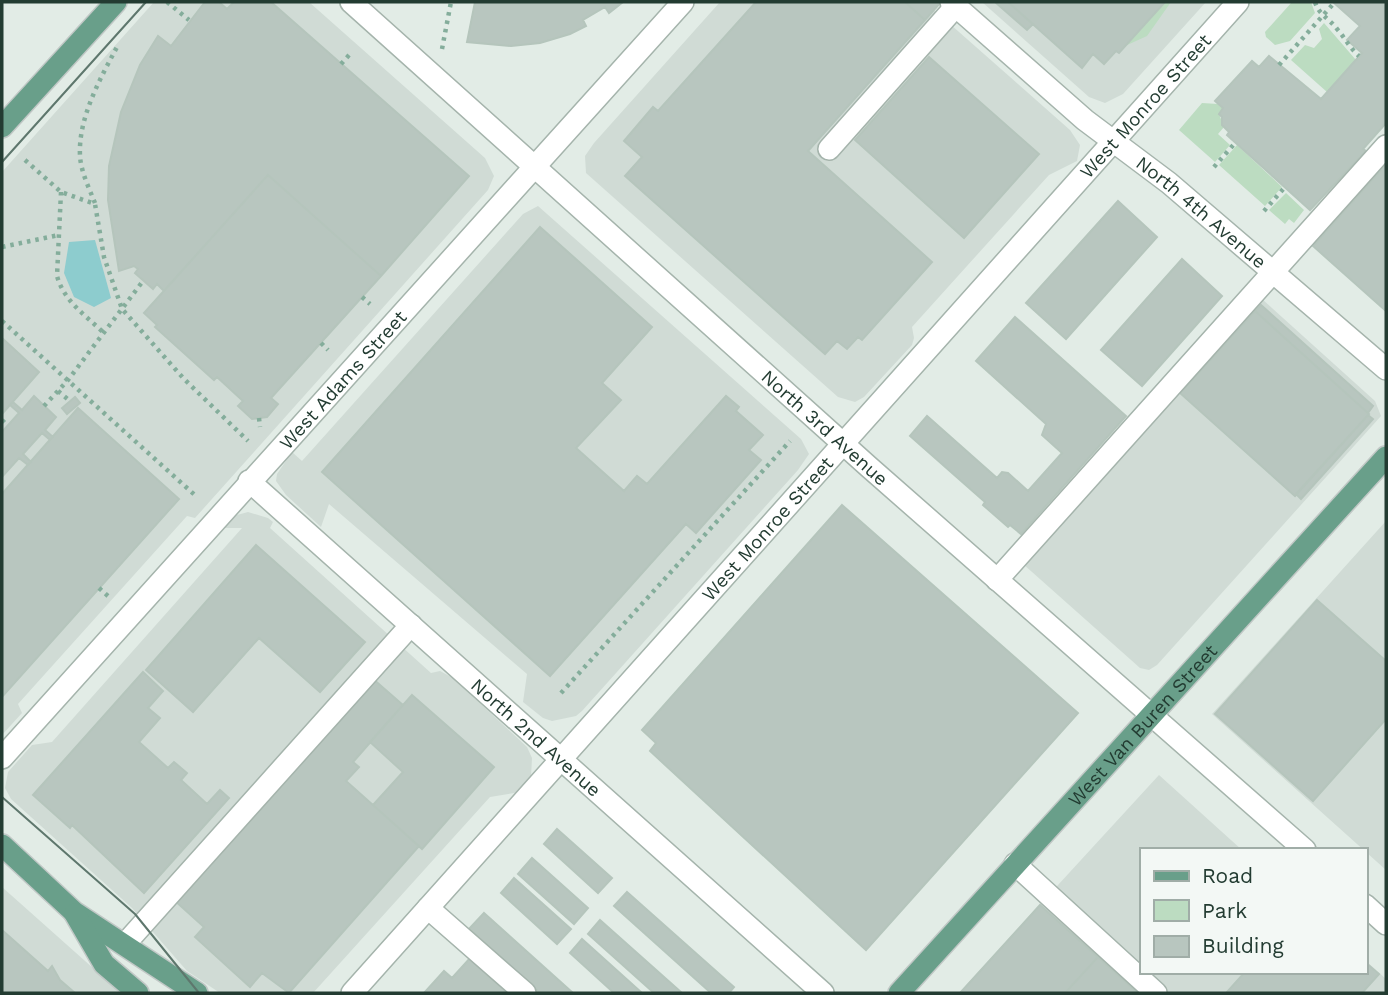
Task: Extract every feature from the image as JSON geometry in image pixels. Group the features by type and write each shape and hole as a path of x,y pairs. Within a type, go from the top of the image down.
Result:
{"main road":[{"path":"2,127 116,2"},
{"name":"West Van Buren Street","path":"900,993 1386,457"},
{"path":"3,842 74,912 197,993"},
{"path":"74,912 104,964 138,993"}],"street":[{"name":"North 3rd Avenue","path":"351,2 843,444 1303,848"},
{"name":"West Adams Street","path":"2,758 682,2"},
{"name":"West Monroe Street","path":"352,993 1238,2"},
{"name":"North 4th Avenue","path":"953,4 1113,142 1169,183 1386,369"},
{"path":"829,149 953,4"},
{"path":"997,580 1386,145"},
{"name":"North 2nd Avenue","path":"249,481 823,993"},
{"path":"125,944 411,625"},
{"path":"1015,864 1156,993"},
{"path":"1367,907 1386,923"},
{"path":"428,908 525,993"}],"path":[{"path":"167,2 189,20"},
{"path":"442,49 451,2"},
{"path":"1315,2 1318,11 1338,29 1345,43 1359,56"},
{"path":"1279,65 1334,3"},
{"path":"117,47 99,82 80,156 95,204 104,257 122,309 184,379 248,441"},
{"path":"341,64 350,54"},
{"path":"1214,167 1236,143"},
{"path":"25,160 61,192 95,204"},
{"path":"1264,211 1286,187"},
{"path":"61,192 57,276 61,289 104,333"},
{"path":"2,247 59,235"},
{"path":"44,406 68,380 143,281"},
{"path":"362,297 370,304"},
{"path":"2,321 197,497"},
{"path":"321,343 328,350"},
{"path":"58,391 70,401"},
{"path":"259,418 260,427"},
{"path":"2,420 8,425"},
{"path":"561,693 790,440"},
{"path":"99,589 109,597"}],"shaded area":[{"path":"154,2 309,2 485,158 494,176 488,190 195,518 187,516 18,704 22,713 2,735 2,172"},
{"path":"720,2 925,2 1070,130 1080,145 1077,161 1049,175 912,327 912,345 864,397 855,402 838,397 586,173 585,156 594,143"},
{"path":"982,2 1206,2 1123,94 1105,103 1089,97"},
{"path":"538,206 801,439 809,454 798,470 582,711 576,716 552,721 543,718 523,702 527,674 329,504 321,527 286,495 276,481 277,474 292,452 302,461 523,214"},
{"path":"1252,290 1375,401 1381,416 1157,665 1149,670 1140,668 1014,556"},
{"path":"248,512 273,522 270,528 431,673 440,671 453,678 527,747 532,758 531,777 520,792 490,797 313,993 220,993 187,971 132,908 11,799 5,788 8,772 32,745 52,742 242,528 223,528 237,515"},
{"path":"1386,521 1386,870 1367,853 1367,848 1361,848 1212,714"},
{"path":"1159,775 1240,848 1140,848 1140,974 1367,974 1367,962 1386,979 1386,993 959,993"},
{"path":"2,887 121,993 2,993"}],"green space":[{"path":"1145,2 1171,2 1147,36 1125,46 1114,36"},
{"path":"1292,2 1311,2 1315,13 1290,41 1275,45 1266,37 1265,32"},
{"path":"1324,23 1356,60 1327,92 1291,60 1305,45 1314,48 1322,39 1319,29"},
{"path":"1202,103 1218,104 1223,108 1219,114 1224,127 1218,134 1230,145 1215,162 1179,130"},
{"path":"1237,145 1282,187 1265,206 1219,165"},
{"path":"1286,193 1304,210 1294,223 1289,219 1285,224 1269,210"}],"water":[{"path":"95,240 111,298 94,307 74,297 64,273 69,242"}],"building":[{"path":"205,2 219,2 227,9 234,2 271,2 469,176 381,276 268,175 164,291 157,284 153,289 135,273 138,269 134,266 119,271 108,200 109,166 121,112 140,65 158,36 171,46"},
{"path":"475,2 623,2 609,13 605,7 583,20 586,26 570,34 540,43 511,46 467,42"},
{"path":"756,2 905,2 925,20 808,151 932,262 862,340 858,337 847,349 837,341 825,354 625,176 642,157 624,141 653,107 658,111"},
{"path":"905,2 941,2 925,20"},
{"path":"995,2 1008,2 1033,24 1027,30"},
{"path":"1008,2 1165,2 1119,53 1116,51 1104,64 1093,54 1082,68"},
{"path":"1333,2 1386,2 1386,123 1363,149 1366,151 1310,210 1227,135 1229,132 1222,125 1222,117 1219,114 1223,108 1215,101 1252,61 1259,67 1269,56 1321,99 1362,53 1347,40 1360,26"},
{"path":"929,57 1039,154 964,238 855,140"},
{"path":"1386,164 1386,311 1313,246"},
{"path":"268,175 381,276 271,398 278,404 267,417 252,419 238,406 243,401 217,377 214,380 155,327 157,325 144,313"},
{"path":"1118,201 1157,237 1066,339 1026,303"},
{"path":"540,227 652,327 602,383 621,400 576,448 624,491 637,476 647,484 726,396 739,407 736,411 763,435 749,450 761,460 696,533 686,524 550,676 322,472"},
{"path":"1182,259 1222,296 1142,386 1101,350"},
{"path":"1261,305 1373,406 1368,413 1255,311"},
{"path":"1255,311 1369,414 1295,496 1180,393"},
{"path":"1015,317 1126,416 1021,534 1010,525 1008,527 983,505 985,502 910,436 927,416 997,478 1002,472 1008,473 1028,491 1062,453 1042,435 1046,424 976,361"},
{"path":"2,338 39,372 2,414"},
{"path":"34,396 56,417 45,430 53,437 50,440 42,433 23,454 31,462 28,465 19,458 2,477 2,432 19,413 10,405 13,402 22,410"},
{"path":"75,397 80,403 67,414 62,408"},
{"path":"78,408 179,499 2,697 2,494"},
{"path":"1368,415 1373,419 1301,499 1296,494"},
{"path":"842,505 1078,713 866,950 650,751 656,743 642,730"},
{"path":"256,545 365,642 320,692 259,638 193,712 146,670"},
{"path":"1317,600 1386,661 1386,719 1313,801 1215,714"},
{"path":"143,672 163,691 148,708 160,718 139,742 168,768 174,762 187,773 181,780 207,804 220,790 229,798 144,893 72,825 70,828 33,795"},
{"path":"372,678 403,705 353,762 359,767 346,781 419,846 289,993 262,973 250,987 195,937 204,927 174,900"},
{"path":"412,695 494,767 422,849 373,805 403,772 370,742"},
{"path":"557,829 612,878 598,893 544,844"},
{"path":"532,858 588,908 574,924 518,874"},
{"path":"514,878 571,929 557,944 501,893"},
{"path":"627,892 734,987 729,993 711,993 614,906"},
{"path":"1040,905 1098,957 1065,993 960,993"},
{"path":"484,913 573,993 540,993 469,929"},
{"path":"600,920 682,993 654,993 588,934"},
{"path":"2,930 48,971 52,966 60,980 75,993 2,993"},
{"path":"582,939 642,993 614,993 570,953"},
{"path":"472,956 513,993 424,993 444,971 452,978"},
{"path":"1098,957 1138,993 1065,993"},
{"path":"1367,964 1379,974 1362,993 1227,992 1243,974 1367,974"}],"tram line":[{"path":"2,162 146,2"},
{"path":"2,797 135,914 199,993"}]}
